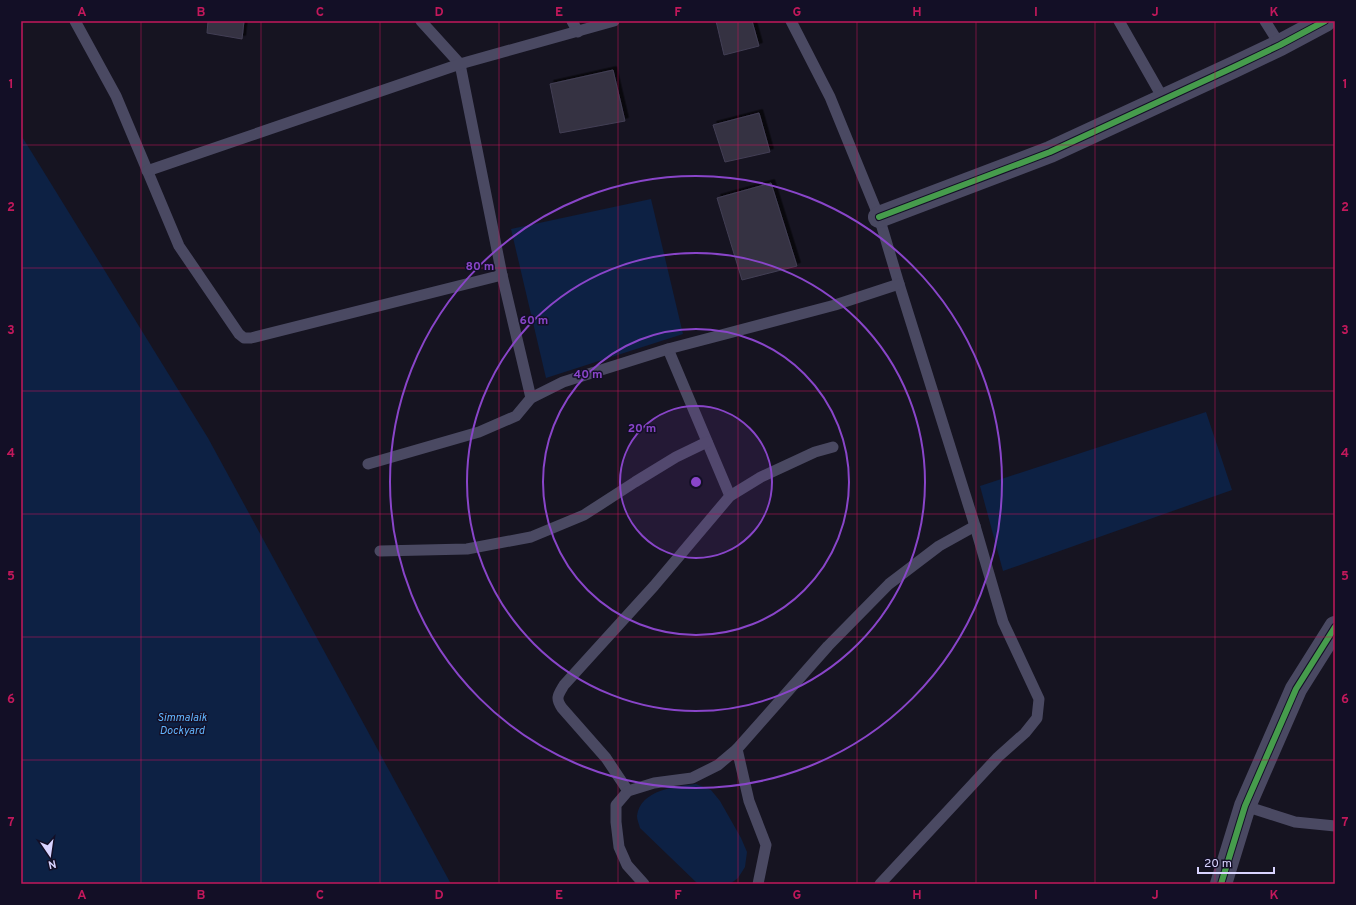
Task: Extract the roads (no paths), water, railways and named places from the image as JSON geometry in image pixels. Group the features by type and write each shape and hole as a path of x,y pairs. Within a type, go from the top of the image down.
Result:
{"street":[{"path":"879,217 1050,152 1280,45 1325,21"},
{"path":"1221,884 1245,806 1296,689 1335,627"}],"lane":[{"path":"75,21 116,96 179,246 239,334 244,338 251,338 502,276"},
{"path":"421,21 460,64 502,276 531,398"},
{"path":"572,21 578,32"},
{"path":"147,171 460,64 614,21"},
{"path":"791,21 830,98 879,217 975,526 1003,622 1039,699 1037,718 1025,732 998,757 880,884"},
{"path":"1118,21 1164,100"},
{"path":"1265,21 1280,45"},
{"path":"368,464 479,432 516,416 531,398 563,382 668,349 835,305 899,284"},
{"path":"668,349 730,496"},
{"path":"380,551 467,549 531,537 584,515 676,457 706,442"},
{"path":"628,791 606,758 562,708 558,702 558,694 564,685 654,586 730,496 768,474 815,452 833,447"},
{"path":"644,884 627,865 619,847 616,822 616,805 628,791 654,783 692,778 718,765 737,750 828,646 889,584 939,546 975,526"},
{"path":"737,750 749,802 766,845 758,884"},
{"path":"1245,806 1295,822 1335,826"}],"water":[{"name":"Simmalaik Dockyard","path":"21,135 208,438 451,884 21,884"},
{"path":"651,199 683,334 546,378 511,229"},
{"path":"1206,412 1232,490 1003,571 980,486"},
{"path":"696,784 711,790 720,801 741,838 747,852 745,867 738,878 730,884 697,883 640,828 637,816 640,807 645,800 660,791 669,788"}]}
